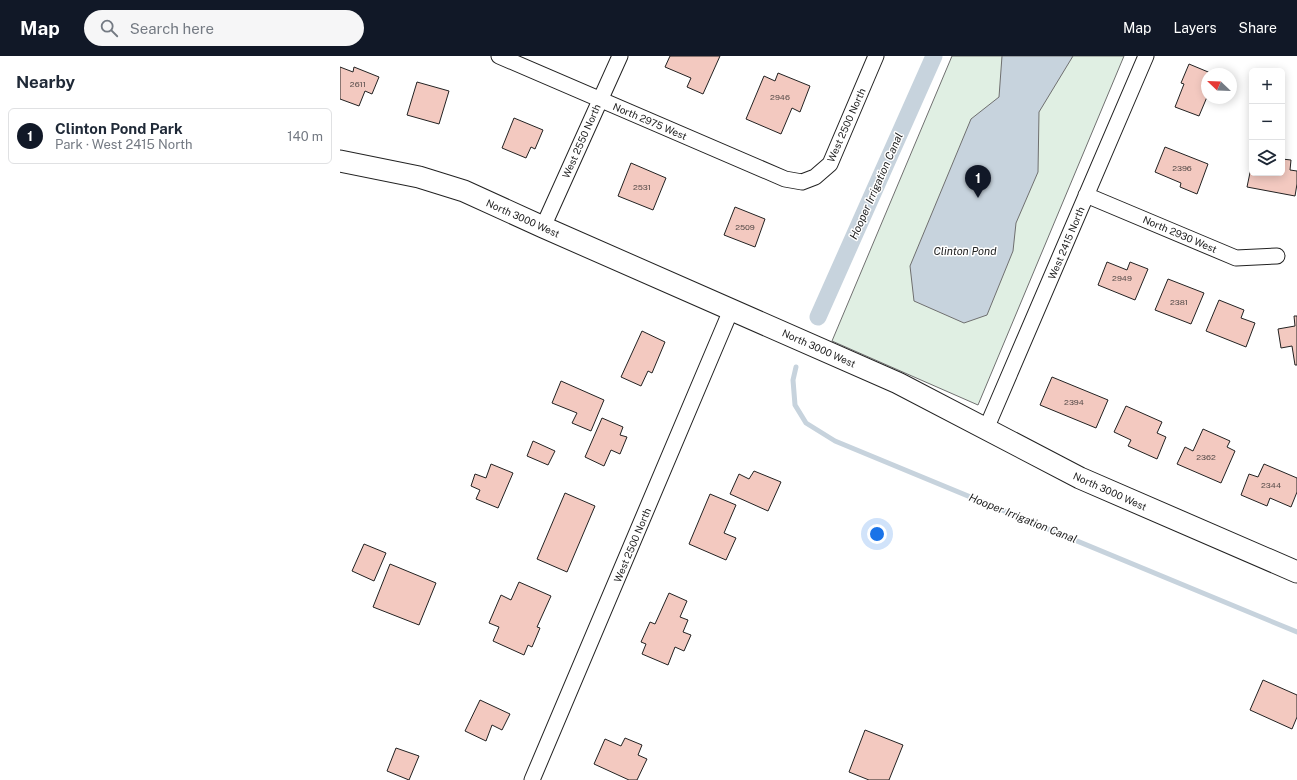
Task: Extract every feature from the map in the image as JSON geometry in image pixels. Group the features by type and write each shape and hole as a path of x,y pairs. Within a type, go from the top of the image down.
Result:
{"main road":[{"name":"North 3000 West","path":"340,161 419,178 464,191 898,383 1080,478 1293,573"}],"street":[{"name":"North 2975 West","path":"499,56 785,179 802,182"},
{"name":"West 2550 North","path":"543,227 620,56"},
{"name":"West 2500 North","path":"802,182 815,177 830,164 876,56"},
{"name":"West 2415 North","path":"986,429 1146,56"},
{"name":"North 2930 West","path":"1086,195 1236,258 1277,256"},
{"name":"West 2500 North","path":"532,780 731,310"}],"green space":[{"path":"952,56 1124,56 978,405 832,341"}],"water":[{"name":"Clinton Pond","path":"1002,56 1073,56 1039,112 1038,172 1016,223 1013,251 987,315 964,323 914,301 910,266 971,119 999,97"}],"building":[{"path":"670,56 720,56 703,94 687,87 691,78 665,67"},
{"path":"1189,64 1201,69 1201,104 1204,104 1199,116 1175,107 1184,84 1181,83"},
{"path":"340,67 353,72 354,67 379,77 372,94 365,91 359,106 340,99"},
{"path":"778,73 810,86 800,112 792,108 781,134 746,119 764,76 775,81"},
{"path":"417,82 449,91 439,124 407,115"},
{"path":"514,118 543,130 535,149 531,147 526,158 502,148"},
{"path":"1165,147 1208,164 1197,194 1180,187 1181,183 1155,172"},
{"path":"1285,159 1291,160 1290,170 1297,171 1295,196 1247,187 1249,176 1285,176"},
{"path":"631,163 666,178 653,210 618,196"},
{"path":"735,207 765,219 755,247 724,235"},
{"path":"1107,262 1127,270 1130,262 1148,269 1135,300 1098,285"},
{"path":"1168,279 1204,293 1191,324 1155,310"},
{"path":"1219,300 1244,310 1241,318 1255,323 1246,347 1206,331"},
{"path":"1294,316 1297,316 1297,365 1295,365 1292,346 1281,348 1278,329 1295,326"},
{"path":"642,331 665,342 652,373 648,371 641,386 621,377"},
{"path":"1052,377 1108,400 1096,428 1040,405"},
{"path":"561,381 604,400 591,431 572,423 577,413 552,403"},
{"path":"1126,406 1162,422 1157,433 1166,437 1157,459 1128,446 1131,440 1114,432"},
{"path":"602,418 623,427 620,435 627,437 620,454 611,450 604,466 585,457"},
{"path":"1203,429 1230,441 1227,447 1235,451 1221,483 1177,464 1185,447 1193,451"},
{"path":"533,441 555,451 548,465 527,456"},
{"path":"491,464 513,473 498,508 476,499 480,490 471,486 475,474 486,478"},
{"path":"1264,464 1297,478 1297,492 1291,507 1270,498 1267,506 1241,495 1249,474 1258,477"},
{"path":"754,471 781,482 768,511 730,494 739,474 749,479"},
{"path":"565,493 595,506 567,572 537,559"},
{"path":"710,494 736,505 724,533 736,538 726,560 689,544"},
{"path":"364,544 386,553 374,581 352,571"},
{"path":"390,564 436,583 419,625 373,607"},
{"path":"519,582 551,596 537,627 540,628 532,647 528,645 524,655 493,641 499,627 489,623 501,595 511,600"},
{"path":"669,593 687,601 680,617 688,620 683,632 691,635 684,651 675,647 668,665 642,654 646,644 641,642 650,622 655,624"},
{"path":"1263,680 1297,695 1297,717 1292,729 1250,710"},
{"path":"480,700 510,714 502,730 492,725 486,741 465,731"},
{"path":"865,730 903,745 889,780 869,780 849,772"},
{"path":"625,738 642,745 638,755 647,759 637,780 629,780 594,764 605,739 621,746"},
{"path":"396,748 419,756 409,780 387,771"}],"waterway":[{"name":"Hooper Irrigation Canal","path":"818,317 934,56"},
{"name":"Hooper Irrigation Canal","path":"796,367 793,380 795,405 806,423 835,441 1297,632"}],"place":[{"name":"Clinton Pond Park","path":"978,198"}]}
